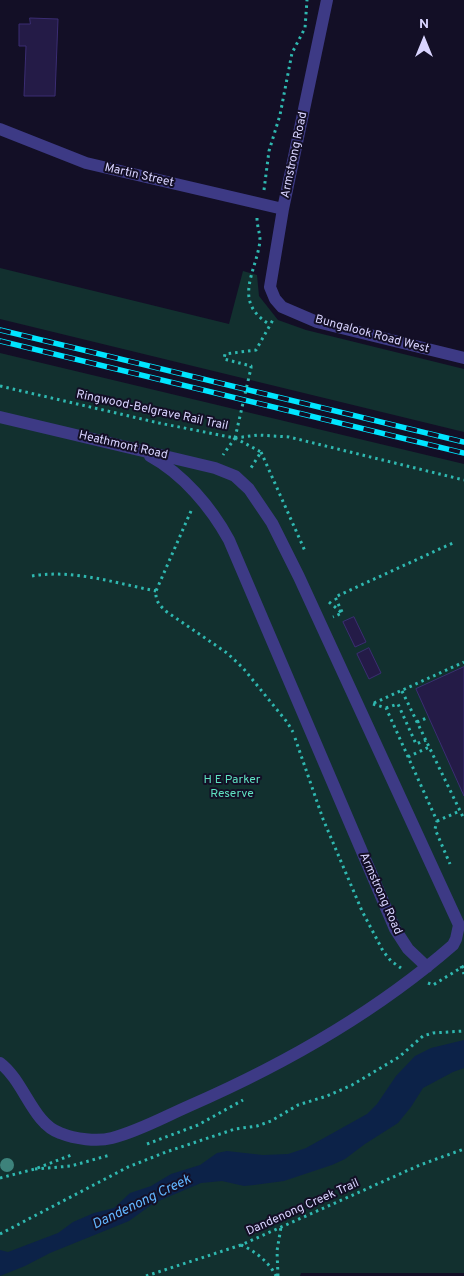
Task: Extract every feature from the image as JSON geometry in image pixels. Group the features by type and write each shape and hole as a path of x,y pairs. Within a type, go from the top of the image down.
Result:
{"street":[{"name":"Armstrong Road","path":"282,307 275,299 270,287 283,209 327,0"},
{"name":"Martin Street","path":"0,129 86,164 283,209"},
{"name":"Bungalook Road West","path":"282,307 317,322 464,358"},
{"name":"Heathmont Road","path":"0,417 215,468 226,472 242,483"},
{"name":"Armstrong Road","path":"137,449 169,468 214,516 229,540 395,929 408,949 428,967"},
{"path":"0,1063 14,1075 49,1128 74,1137 96,1140 112,1138 146,1126 224,1091 265,1070 362,1014 428,967 453,945 456,939 459,925 299,576 264,510 249,489 242,483"}],"path":[{"path":"269,324 253,309 247,296 260,239 257,225 266,182 269,150 280,115 292,53 304,28 307,0"},
{"path":"235,438 251,366 224,359 226,354 256,350 269,324 282,307"},
{"name":"Ringwood-Belgrave Rail Trail","path":"0,386 159,423 235,438 215,468"},
{"path":"235,438 258,435 289,437 464,480"},
{"path":"235,438 261,452 308,556"},
{"path":"242,483 261,452"},
{"path":"198,497 156,591 157,601 161,607 227,653 238,663 287,722 296,741 323,820 362,912 382,951 402,969"},
{"path":"342,613 335,597 456,542"},
{"path":"32,576 71,574 156,591"},
{"path":"326,599 342,613"},
{"path":"337,625 333,616 342,613"},
{"path":"373,704 464,662"},
{"path":"402,691 464,818"},
{"path":"369,695 373,704 386,708 398,704 416,744 426,740"},
{"path":"386,708 437,821 435,829 453,872"},
{"path":"417,722 429,717"},
{"path":"408,757 429,747"},
{"path":"437,821 460,811"},
{"path":"464,962 464,974"},
{"path":"0,1234 128,1167 235,1129 257,1126 271,1121 298,1105 327,1096 352,1085 399,1057 423,1036 433,1033 464,1031"},
{"name":"Dandenong Creek Trail","path":"146,1276 241,1245 420,1166 464,1149"},
{"path":"0,1178 35,1169 78,1152"},
{"path":"277,1276 277,1251 281,1227"},
{"path":"241,1245 257,1254 272,1268 277,1276"}],"green space":[{"path":"0,268 229,324 243,271 257,275 259,296 278,320 306,330 464,369 464,432 0,319"},
{"name":"H E Parker Reserve","path":"0,353 464,464 464,1273 301,1273 300,1276 0,1276"}],"water":[{"name":"Dandenong Creek","path":"464,1040 464,1068 423,1088 398,1123 345,1159 284,1181 244,1186 222,1181 201,1183 154,1203 129,1221 50,1253 0,1276 0,1250 8,1252 58,1233 73,1222 94,1213 114,1208 130,1193 151,1186 171,1174 200,1165 217,1153 227,1151 263,1155 288,1154 306,1148 367,1114 377,1104 396,1076 415,1056 431,1048"}],"building":[{"path":"30,18 58,19 55,96 24,96 26,46 19,46 19,24 30,24"},
{"path":"354,617 366,642 355,647 343,622"},
{"path":"369,648 381,673 369,679 357,654"},
{"path":"464,667 464,796 416,689"}],"railway":[{"path":"0,330 464,442"},
{"path":"0,341 464,453"}]}
